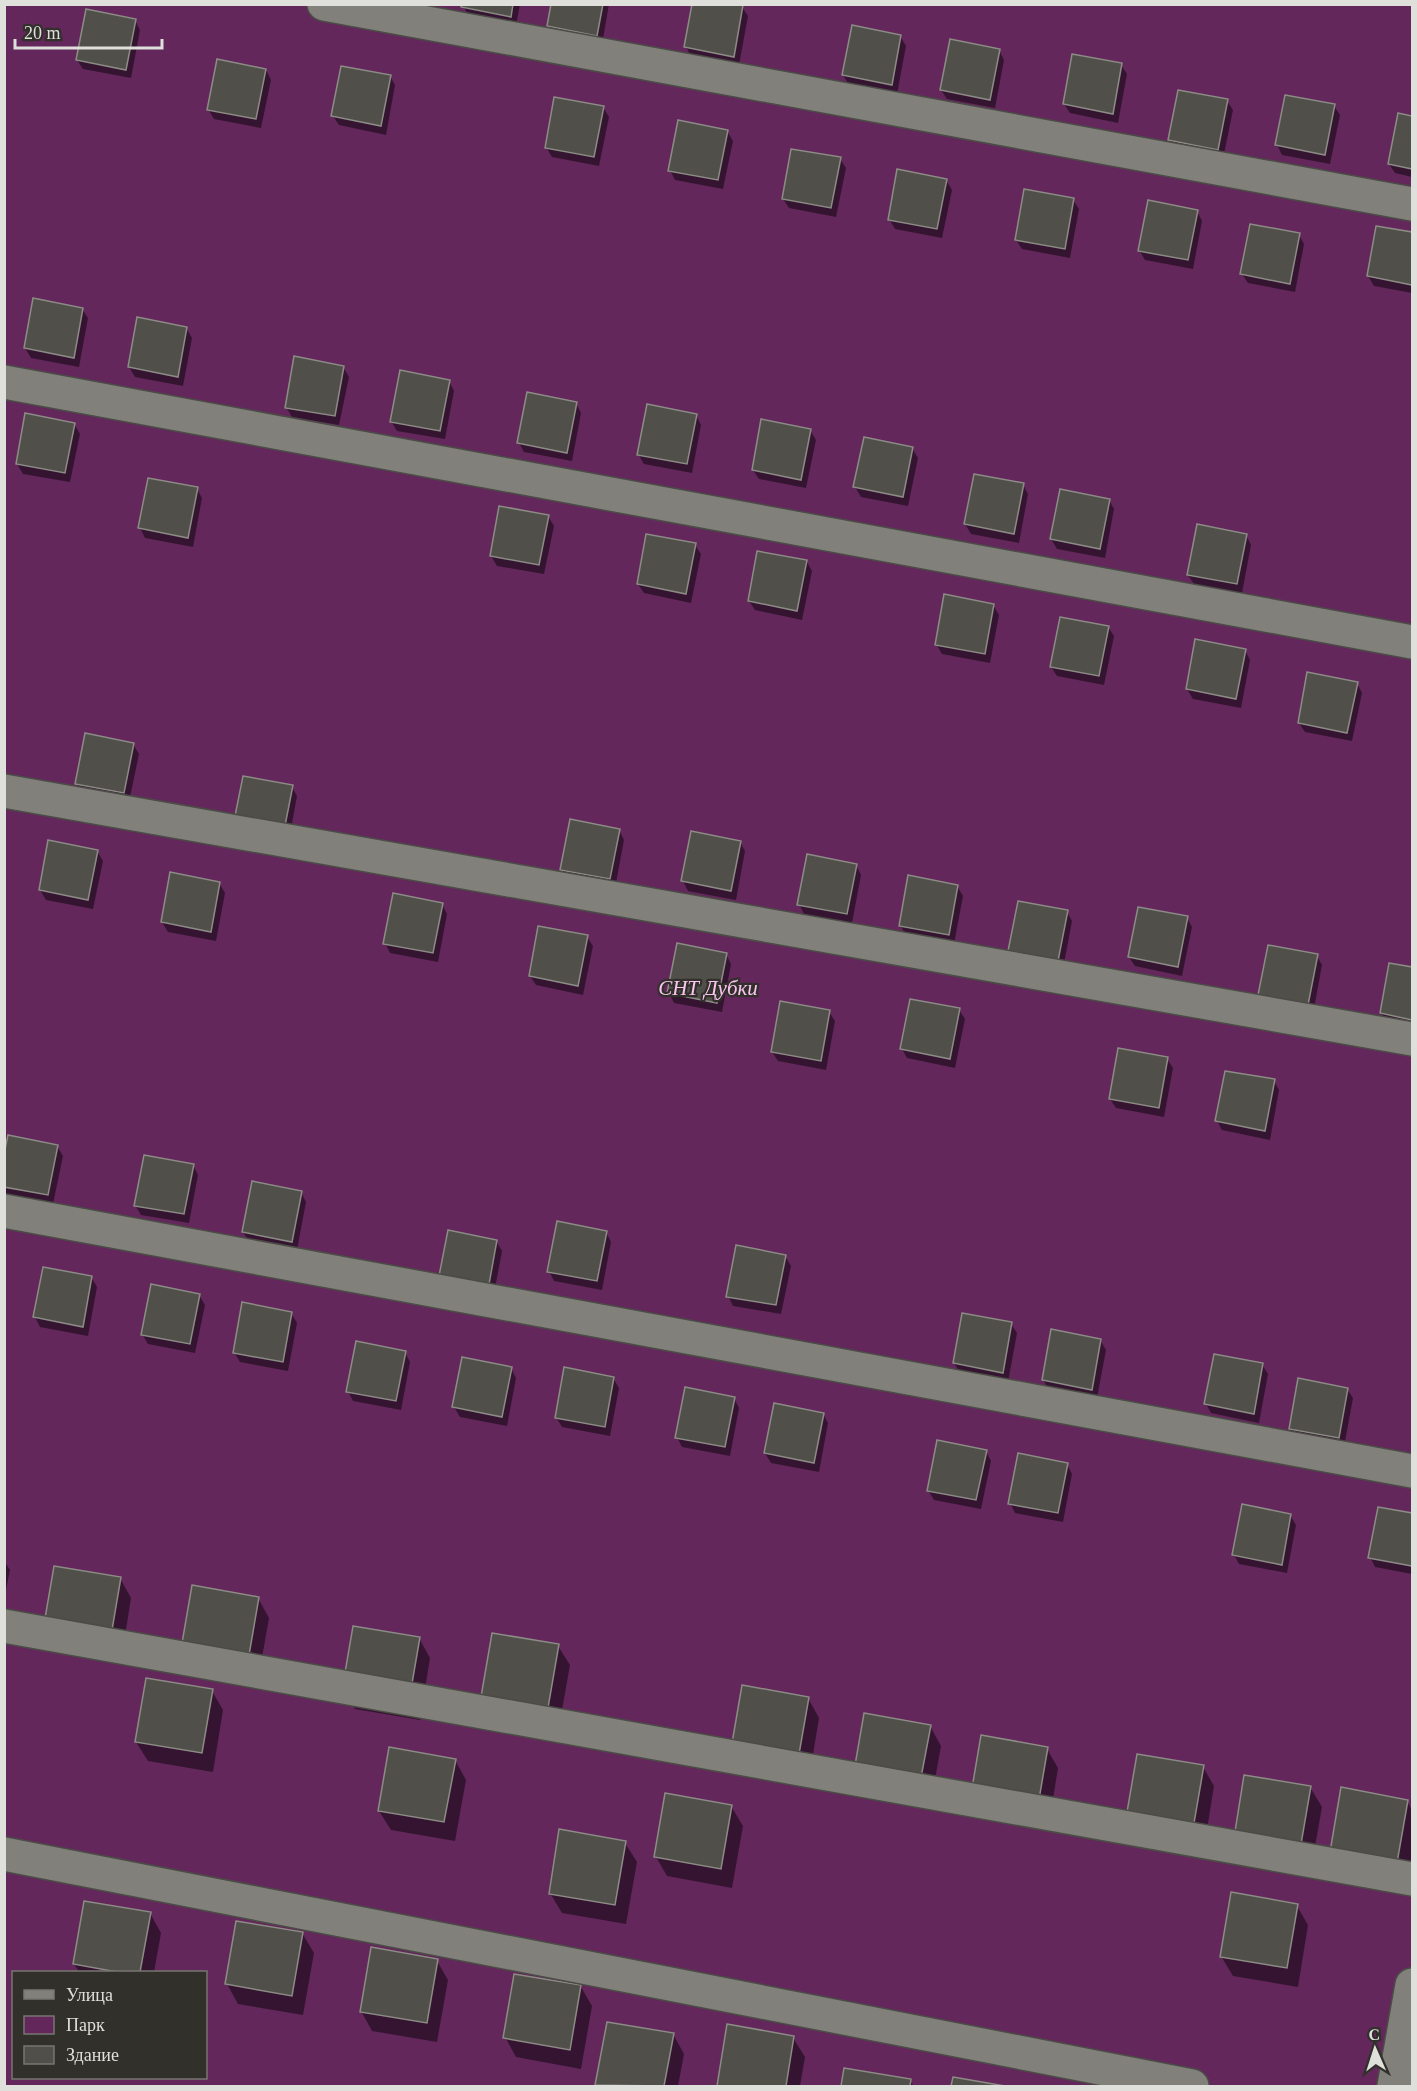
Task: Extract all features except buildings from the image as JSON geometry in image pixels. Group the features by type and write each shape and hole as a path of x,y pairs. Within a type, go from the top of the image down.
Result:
{"street":[{"path":"324,4 1413,204"},
{"path":"4,382 1413,642"},
{"path":"4,791 1413,1038"},
{"path":"4,1211 1413,1472"},
{"path":"4,1626 1413,1879"},
{"path":"4,1854 1192,2086"},
{"path":"1394,2086 1413,1985"}],"green space":[{"name":"СНТ Дубки","path":"5,5 1412,5 1412,2086 5,2086"}]}
